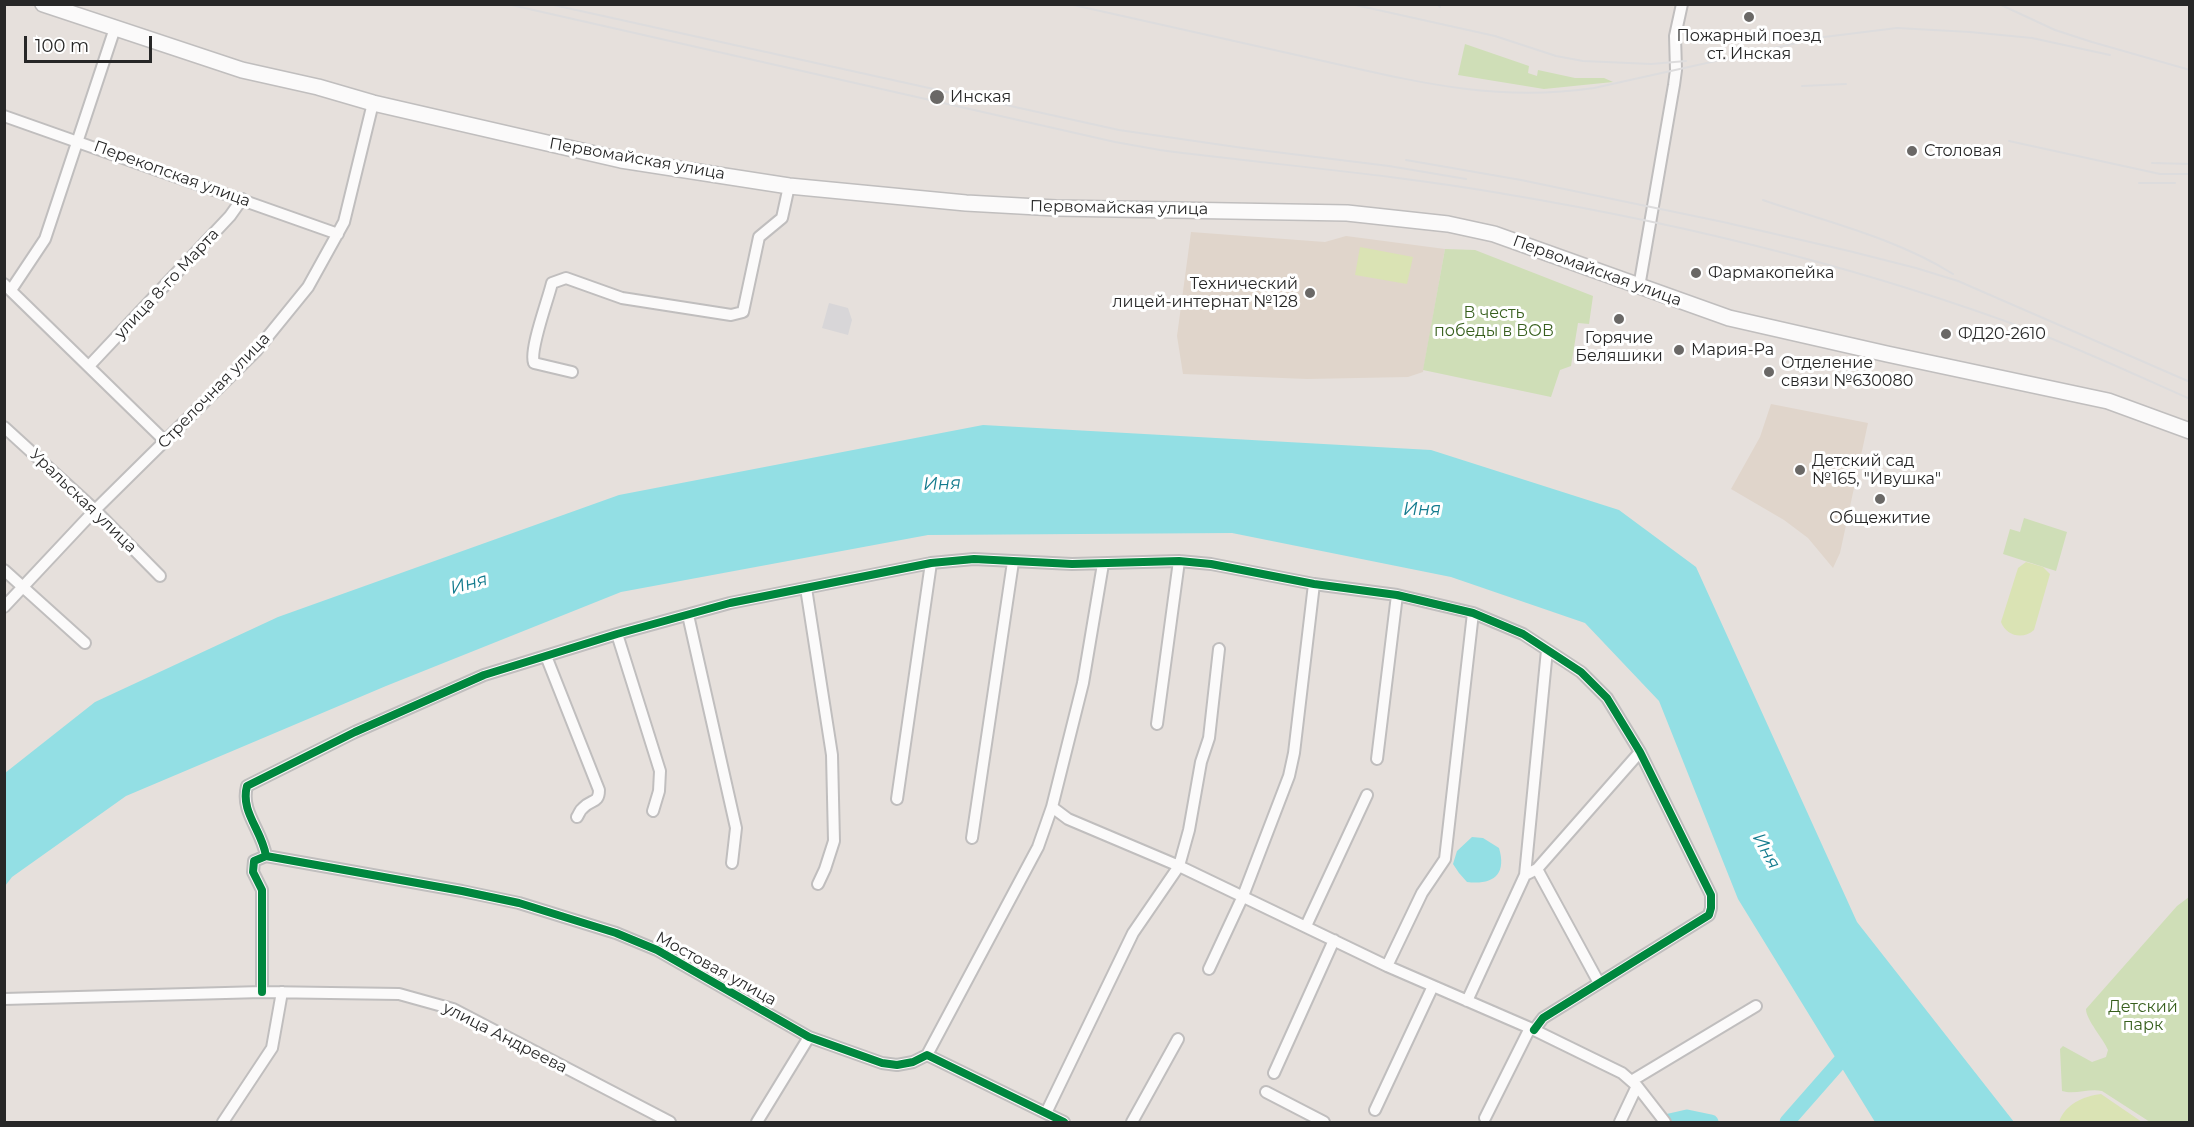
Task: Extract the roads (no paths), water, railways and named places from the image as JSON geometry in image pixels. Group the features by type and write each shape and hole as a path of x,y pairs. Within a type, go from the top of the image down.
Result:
{"main road":[{"name":"Первомайская улица","path":"43,4 242,70 318,87 373,103 621,160 789,186 966,203 1056,208 1347,213 1425,221 1494,234 1710,312 1793,333 2108,401 2190,431"}],"street":[{"path":"1639,286 1674,85 1675,36 1682,4"},
{"path":"115,28 45,238 8,287 165,441"},
{"name":"Стрелочная улица","path":"4,607 95,510 262,344 308,287 338,234 349,202 373,103"},
{"name":"Перекопская улица","path":"4,116 338,234"},
{"path":"572,372 534,363 533,360 534,346 552,283 566,278 622,298 731,315 743,312 759,237 782,218 789,186"},
{"name":"улица 8-го Марта","path":"89,366 231,216 242,200"},
{"name":"Уральская улица","path":"4,427 95,510 160,576"},
{"path":"262,992 262,890 253,872 255,861 266,856 264,845 245,803 247,786 355,732 484,675 617,634 730,603 931,563 974,559 1103,564 1179,561 1211,564 1314,584 1397,595 1473,613 1523,634 1581,672 1607,698 1640,752 1711,895 1711,908 1708,915 1543,1018 1532,1030 1485,1118"},
{"path":"1157,724 1179,561"},
{"path":"972,838 1013,562"},
{"path":"897,799 931,563"},
{"path":"1064,1122 927,1055 1038,848 1052,807 1083,683 1103,564"},
{"path":"4,570 85,643"},
{"path":"1209,969 1243,896 1289,776 1294,753 1314,584"},
{"path":"806,588 832,755 834,841 818,884"},
{"path":"1377,759 1397,595"},
{"path":"1387,966 1422,893 1445,859 1473,613"},
{"path":"688,615 736,828 732,863"},
{"path":"617,634 660,771 659,791 653,811"},
{"path":"1046,1113 1133,933 1179,866 1189,830 1201,762 1209,738 1219,649"},
{"path":"1467,1001 1525,875 1547,650"},
{"path":"546,656 599,790 599,797 595,802 583,807 577,817"},
{"path":"1525,875 1537,868 1640,752"},
{"path":"1306,926 1367,795"},
{"path":"1052,807 1068,819 1179,866 1387,966 1532,1030 1622,1073 1635,1083 1665,1122"},
{"name":"Мостовая улица","path":"266,856 519,903 616,933 676,960 809,1037 882,1063 897,1065 913,1062 927,1055"},
{"path":"1537,868 1599,983"},
{"path":"1274,1073 1334,940"},
{"path":"1375,1110 1433,986"},
{"name":"улица Андреева","path":"4,999 262,992 399,994 453,1009 670,1122"},
{"path":"224,1122 272,1048 282,992"},
{"path":"1620,1122 1635,1083 1756,1006"},
{"path":"758,1122 809,1037"},
{"path":"1132,1122 1178,1039"},
{"path":"1266,1092 1323,1122"}],"water":[{"name":"Иня","path":"983,425 1431,450 1619,510 1696,567 1857,922 2014,1122 1875,1122 1738,899 1659,701 1585,623 1451,577 1232,533 928,535 621,592 386,686 126,796 12,877 5,886 5,773 95,702 278,617 619,495"},
{"path":"1472,837 1483,838 1499,848 1501,865 1496,876 1491,880 1467,882 1453,864 1457,851"}],"waterway":[{"path":"1787,1122 1852,1048"},
{"path":"1665,1122 1687,1117 1711,1122"}],"railway":[{"path":"507,4 1115,142 1160,150 1462,187 1572,206 1706,234 1838,267 1968,308 2072,347 2190,399"},
{"path":"549,4 1119,130 1389,166 1466,179"},
{"path":"1069,4 1416,81 1485,91 1521,93 1594,88 1824,37 1897,28 2032,38 2110,55"},
{"path":"1351,4 1495,36 1556,56 1583,61 1651,64 1686,61"},
{"path":"1437,4 1440,7"},
{"path":"1999,4 2055,30 2190,70"},
{"path":"1802,86 1846,84"},
{"path":"2009,141 2160,174 2190,174"},
{"path":"1406,160 1521,180 1723,222 1916,268 1958,281 2190,382"},
{"path":"2152,163 2190,164"},
{"path":"2139,183 2175,183"},
{"path":"1763,200 1885,241 1931,261 1953,274"}],"place":[{"name":"Пожарный поезд ст. Инская","path":"1749,17"},
{"name":"Инская","path":"937,97"},
{"name":"Столовая","path":"1912,151"},
{"name":"Фармакопейка","path":"1696,273"},
{"name":"Технический лицей-интернат №128","path":"1310,293"},
{"name":"Горячие Беляшики","path":"1619,319"},
{"name":"ФД20-2610","path":"1946,334"},
{"name":"Мария-Ра","path":"1679,350"},
{"name":"Отделение связи №630080","path":"1769,372"},
{"name":"Детский сад №165, \"Ивушка\"","path":"1800,470"},
{"name":"Общежитие","path":"1880,499"}],"park label":[{"name":"В честь победы в ВОВ","path":"1494,322"},
{"name":"Детский парк","path":"2143,1016"}]}
